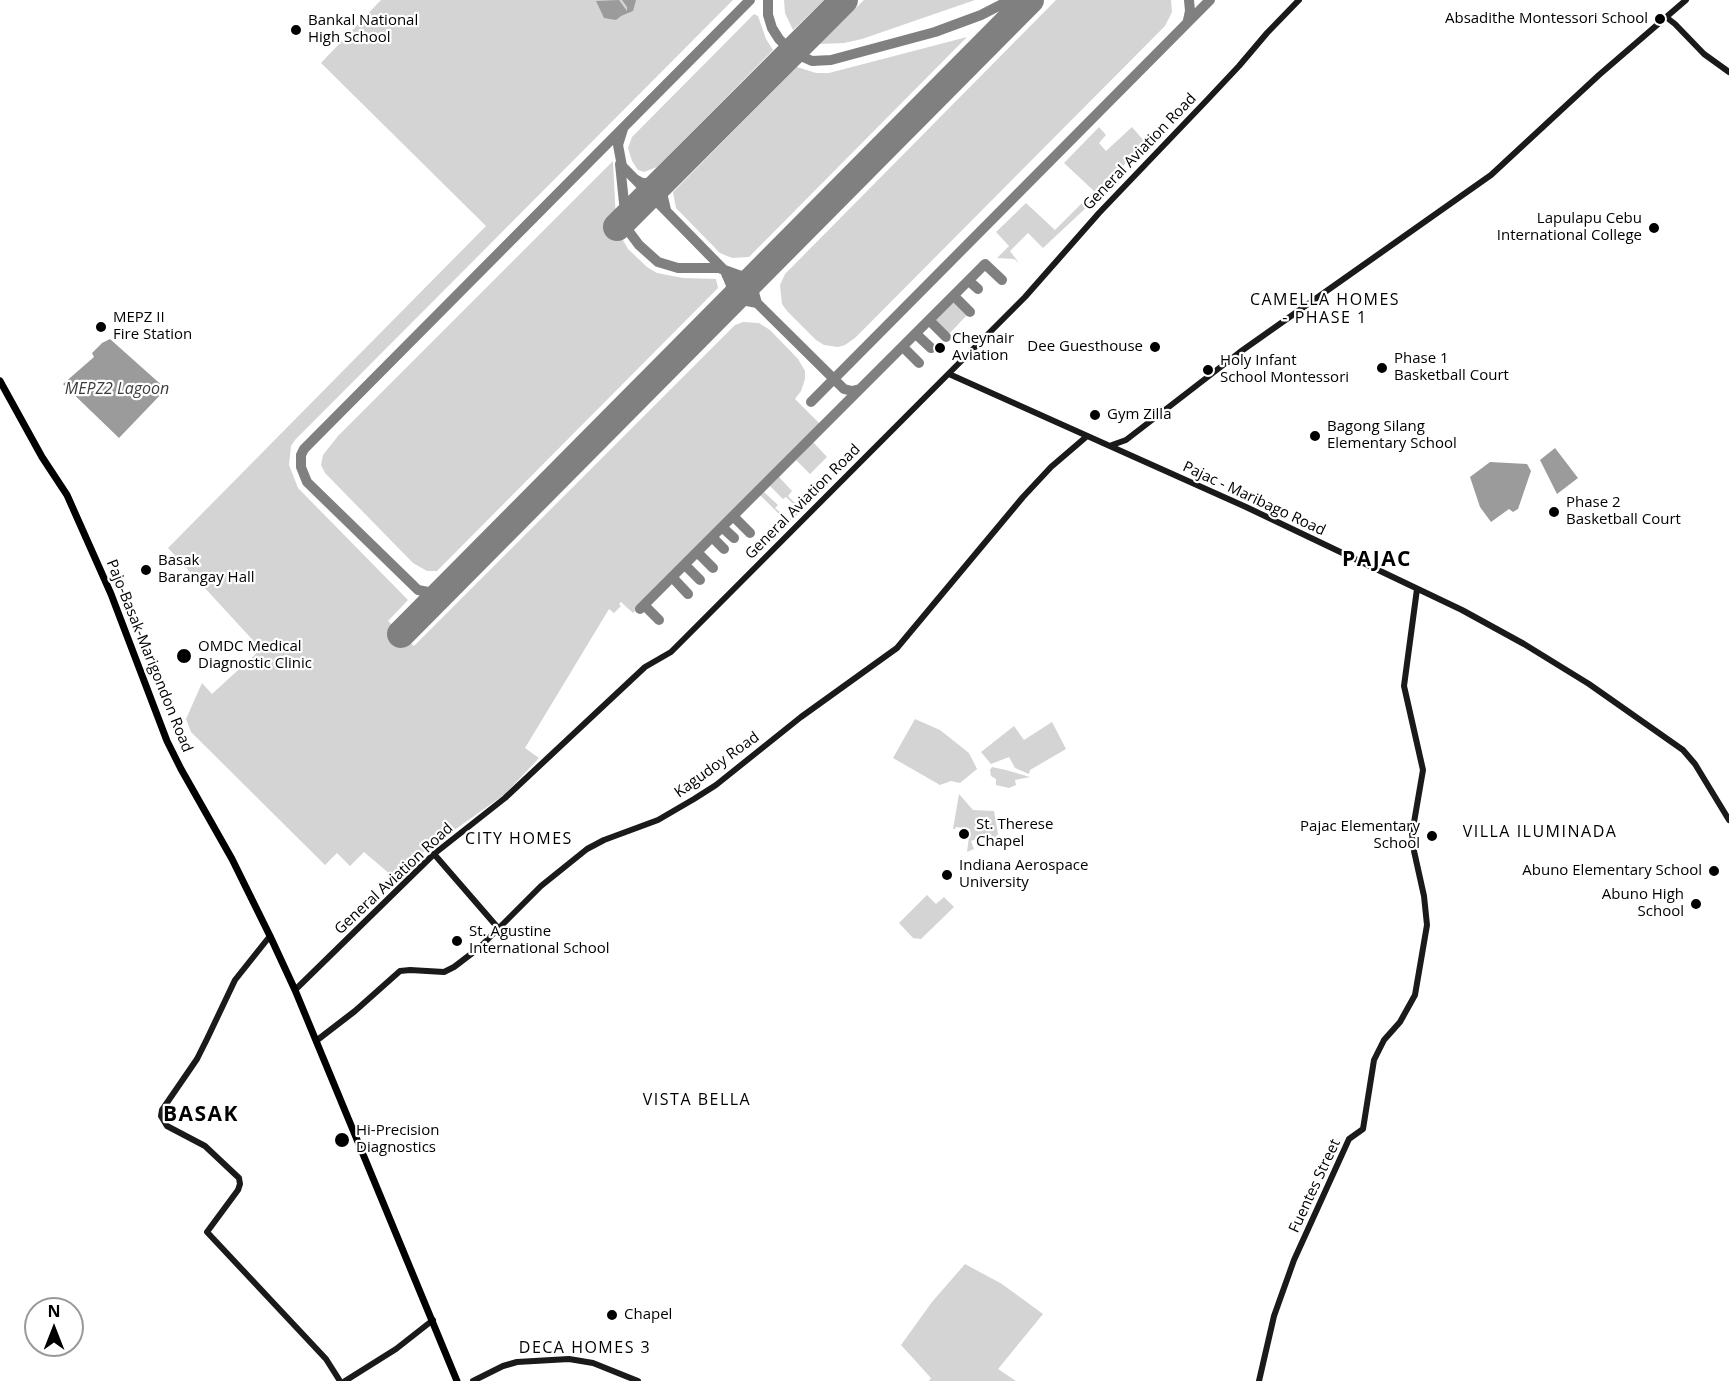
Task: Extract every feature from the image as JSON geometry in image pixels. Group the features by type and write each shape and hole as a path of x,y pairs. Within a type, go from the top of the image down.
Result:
{"main road":[{"name":"Pajo-Basak-Marigondon Road","path":"0,381 67,495 97,561 167,741 232,859 295,990 381,1201 437,1330 444,1339 459,1381"},
{"name":"Pajo-Basak-Marigondon Road","path":"0,390 24,432 35,444"}],"street":[{"name":"General Aviation Road","path":"295,990 434,854 505,798 645,667 671,652 1025,297 1099,213 1232,75 1267,33 1299,0"},
{"path":"1112,445 1126,440 1240,352 1491,175 1599,75 1686,0"},
{"path":"1672,12 1676,24"},
{"path":"1666,17 1676,24 1704,54 1729,72"},
{"name":"Pajac - Maribago Road","path":"949,374 1086,437 1125,451 1472,615 1524,644 1589,684 1683,750 1695,764 1729,820"},
{"name":"Kagudoy Road","path":"316,1041 355,1011 400,971 444,972 454,967 472,954 541,886 587,849 604,840 658,820 716,785 801,717 897,648 1023,497 1051,467 1086,437"},
{"path":"1125,451 1126,440"},
{"name":"Fuentes Street","path":"1259,1381 1274,1316 1294,1260 1349,1139 1363,1129 1374,1060 1384,1040 1400,1022 1415,995 1427,925 1412,834 1423,770 1404,681 1417,589"},
{"path":"434,854 499,928"},
{"path":"270,936 235,980 197,1059 162,1110 162,1119 167,1125 205,1146 240,1181 238,1190 207,1232 326,1359 340,1381"},
{"path":"345,1381 396,1349 433,1320"},
{"path":"473,1381 503,1366 517,1362 568,1359 593,1363 638,1381"}],"shaded area":[{"path":"381,0 733,0 291,446 289,465 298,488 408,600 388,621 414,646 735,325 743,322 759,323 770,330 798,359 805,371 805,379 795,399 821,425 633,613 621,602 619,604 621,606 614,613 609,609 525,748 539,758 505,794 391,875 364,852 350,866 337,853 325,865 191,732 186,719 202,683 212,694 261,649 168,548 486,226 321,63"},
{"path":"784,0 824,0 793,30 785,13"},
{"path":"864,0 975,0 862,39 844,43 819,44"},
{"path":"1056,0 1171,0 1172,12 1165,26 855,338 838,347 824,345 816,340 782,304 780,285 785,274"},
{"path":"754,14 758,16 766,39 773,50 657,167 644,172 638,170 628,148 632,137"},
{"path":"967,37 749,257 732,258 720,253 676,208 673,192 797,67 816,73 829,73"},
{"path":"1099,127 1106,135 1099,143 1106,151 1132,127 1145,142 1103,188 1104,191 1043,248 1028,233 1010,251 1019,263 1014,259 997,258 1009,246 996,232 1026,203 1055,230 1094,191 1064,163"},
{"path":"613,161 616,221 619,233 628,249 657,273 683,278 716,279 718,288 437,571 427,571 413,563 325,473 321,465 323,455 338,436"},
{"path":"954,300 969,313 948,335 933,320"},
{"path":"813,442 827,457 810,474 796,460"},
{"path":"779,477 792,491 788,496 802,510 788,523 760,495 764,492 778,505 775,508 789,520 799,509 786,497 783,499 770,486"},
{"path":"915,719 940,730 969,753 977,769 960,783 951,781 940,785 893,758"},
{"path":"1052,722 1066,749 1030,770 1029,774 1015,768 1009,757 991,764 981,752 1014,726 1024,740"},
{"path":"992,767 1030,777 1015,780 1016,785 1009,788 996,785 996,779 991,776"},
{"path":"959,794 973,810 994,811 998,834 994,840 991,834 971,841 974,849 967,852 970,829 956,827 953,829"},
{"path":"927,895 936,904 944,897 954,907 921,939 913,938 899,923"},
{"path":"965,1264 1002,1284 1043,1314 998,1369 1016,1381 929,1381 931,1378 901,1345 932,1302"}],"water":[{"path":"619,0 627,11 622,0 636,0 633,11 616,20 604,18 596,1"},
{"name":"MEPZ2 Lagoon","path":"110,339 166,389 119,438 63,384 94,357 92,353 102,343"},
{"path":"1555,448 1578,478 1557,494 1540,460"},
{"path":"1490,462 1527,464 1531,471 1518,509 1513,512 1509,509 1491,522 1480,507 1470,477"}],"taxiway":[{"path":"443,591 433,593 418,590 307,482 301,467 301,455 304,449 750,0"},
{"path":"768,0 768,15 779,39 792,52 812,61 831,60 935,32 981,15 1010,0"},
{"path":"1188,20 1189,0"},
{"path":"811,402 1210,0"},
{"path":"623,129 618,145 622,166 725,271 731,285 727,305"},
{"path":"620,164 626,222 630,233 639,245 658,262 678,268 719,268 741,276 752,275 761,270"},
{"path":"635,179 642,183 653,183 667,177"},
{"path":"666,210 662,193 667,177"},
{"path":"640,609 985,264 1002,280"},
{"path":"761,271 753,289 757,303 844,389 852,391 860,389"},
{"path":"969,281 978,289"},
{"path":"954,296 970,312"},
{"path":"727,305 742,300 757,303"},
{"path":"929,320 946,337"},
{"path":"916,334 931,348"},
{"path":"903,347 919,363"},
{"path":"733,516 750,533"},
{"path":"722,527 734,538"},
{"path":"712,537 724,549"},
{"path":"697,552 713,568"},
{"path":"685,565 700,580"},
{"path":"672,577 688,594"},
{"path":"644,605 659,620"}],"runway":[{"path":"617,227 844,0"},
{"path":"401,634 1030,0"}],"place":[{"name":"Absadithe Montessori School","path":"1660,19"},
{"name":"Bankal National High School","path":"296,30"},
{"name":"Lapulapu Cebu International College","path":"1654,228"},
{"name":"MEPZ II Fire Station","path":"101,327"},
{"name":"Dee Guesthouse","path":"1155,347"},
{"name":"Cheynair Aviation","path":"940,348"},
{"name":"Phase 1 Basketball Court","path":"1382,368"},
{"name":"Holy Infant School Montessori","path":"1208,370"},
{"name":"Gym Zilla","path":"1095,415"},
{"name":"Bagong Silang Elementary School","path":"1315,436"},
{"name":"Phase 2 Basketball Court","path":"1554,512"},
{"name":"Basak Barangay Hall","path":"146,570"},
{"name":"OMDC Medical Diagnostic Clinic","path":"184,656"},
{"name":"St. Therese Chapel","path":"964,834"},
{"name":"Pajac Elementary School","path":"1432,836"},
{"name":"Abuno Elementary School","path":"1714,871"},
{"name":"Indiana Aerospace University","path":"947,875"},
{"name":"Abuno High School","path":"1696,904"},
{"name":"St. Agustine International School","path":"457,941"},
{"name":"Hi-Precision Diagnostics","path":"342,1140"},
{"name":"Chapel","path":"612,1315"}],"district":[{"name":"CAMELLA HOMES - PHASE 1","path":"1325,309"},
{"name":"PAJAC","path":"1377,560"},
{"name":"VILLA ILUMINADA","path":"1540,832"},
{"name":"CITY HOMES","path":"519,839"},
{"name":"VISTA BELLA","path":"697,1100"},
{"name":"BASAK","path":"201,1115"},
{"name":"DECA HOMES 3","path":"585,1348"}]}
